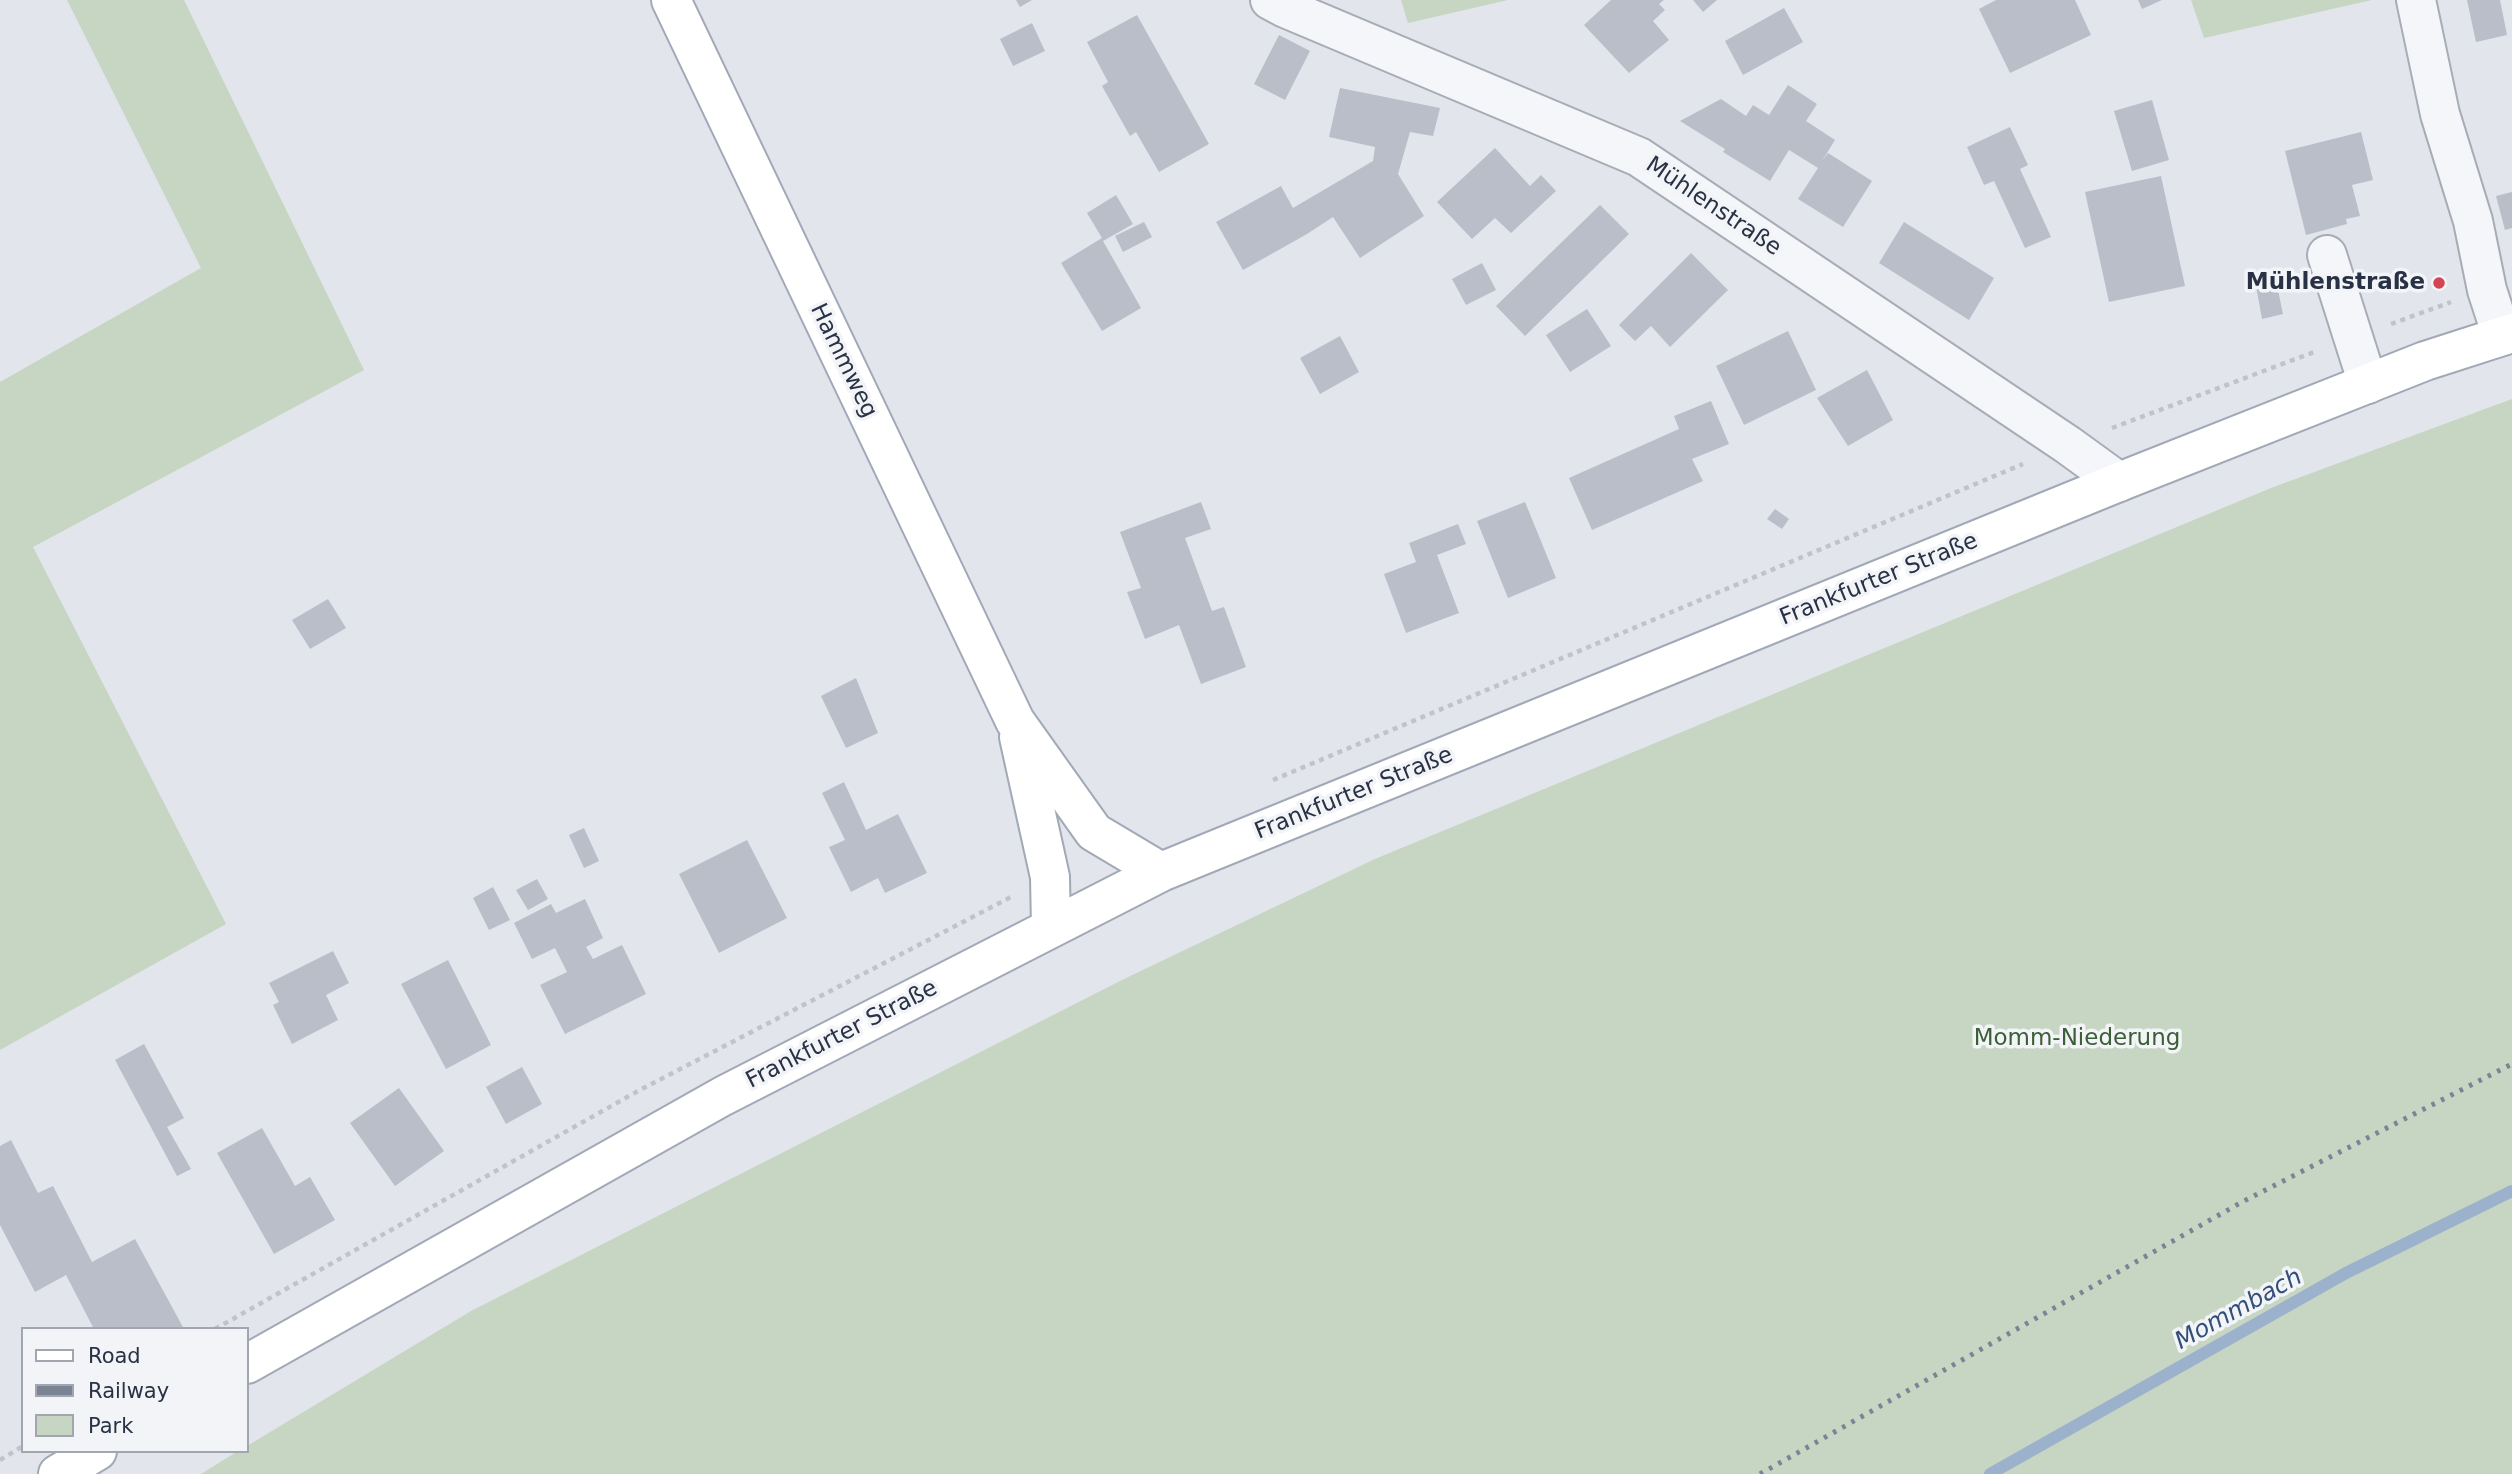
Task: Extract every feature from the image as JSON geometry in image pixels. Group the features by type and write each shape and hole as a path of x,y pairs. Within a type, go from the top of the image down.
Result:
{"main road":[{"name":"Hammweg","path":"671,0 1016,721 1094,832 1161,872"},
{"name":"Frankfurter Straße","path":"248,1363 723,1096 1161,872 2119,482 2425,362 2507,335"},
{"name":"Hammweg","path":"1016,721 1050,877 1051,928"},
{"path":"58,1474 94,1453"}],"street":[{"name":"Mühlenstraße","path":"1270,0 1297,14 1640,157 2119,482"},
{"path":"2416,0 2440,114 2473,221 2487,289 2507,335"},
{"path":"2327,255 2368,384"}],"path":[{"path":"1270,781 2068,445 2487,289"},
{"path":"0,1460 21,1447"}],"green space":[{"path":"67,0 184,0 364,370 33,547 226,924 0,1050 0,382 201,268"},
{"path":"1401,0 1508,0 1408,23"},
{"path":"2191,0 2372,0 2204,38"},
{"name":"Momm-Niederung","path":"2512,399 2512,1474 201,1474 235,1453 248,1453 248,1445 471,1311 1124,979 1375,859 2271,488"}],"building":[{"path":"1016,0 1032,0 1020,7"},
{"path":"1611,0 1664,0 1659,4 1665,10 1653,21 1669,40 1629,73 1584,25"},
{"path":"1693,0 1717,0 1703,12"},
{"path":"1996,0 2075,0 2091,35 2010,73 1979,9"},
{"path":"2138,0 2162,0 2142,9"},
{"path":"2467,0 2500,0 2507,35 2476,42"},
{"path":"1784,8 1803,42 1743,75 1725,41"},
{"path":"1137,15 1209,144 1159,172 1136,132 1130,136 1102,86 1108,82 1087,42"},
{"path":"1032,23 1045,51 1013,66 1000,39"},
{"path":"1279,35 1310,51 1285,100 1254,84"},
{"path":"1788,85 1817,104 1806,121 1835,140 1822,161 1828,153 1872,181 1843,227 1798,199 1818,168 1789,150 1770,181 1680,121 1721,99 1746,116 1753,105 1769,115"},
{"path":"1340,88 1440,108 1433,136 1410,132 1398,174 1424,216 1360,258 1333,217 1243,270 1216,222 1281,186 1293,208 1373,161 1375,147 1329,137"},
{"path":"2152,100 2169,160 2132,171 2114,111"},
{"path":"2010,127 2028,165 2020,169 2051,237 2025,248 1994,181 1984,185 1967,147"},
{"path":"2361,132 2373,180 2352,185 2360,216 2346,219 2347,224 2306,235 2285,151"},
{"path":"1495,148 1530,186 1541,175 1556,191 1511,233 1495,218 1472,239 1437,202"},
{"path":"2161,176 2185,286 2109,302 2085,192"},
{"path":"2512,192 2512,228 2505,230 2496,196"},
{"path":"1116,195 1133,224 1103,241 1141,308 1102,331 1061,263 1102,238 1087,213"},
{"path":"1600,205 1629,234 1525,336 1496,306"},
{"path":"1144,222 1152,237 1123,252 1115,236"},
{"path":"1904,222 1994,278 1969,320 1879,263"},
{"path":"1691,253 1728,290 1670,347 1651,326 1635,341 1619,325"},
{"path":"1482,263 1496,290 1466,305 1452,279"},
{"path":"2276,281 2283,314 2262,319 2256,286"},
{"path":"1587,309 1611,346 1570,372 1546,335"},
{"path":"1788,331 1816,390 1744,425 1716,366"},
{"path":"1340,336 1359,372 1320,394 1300,358"},
{"path":"1867,370 1893,420 1848,446 1817,398"},
{"path":"1711,401 1729,444 1692,459 1703,481 1592,530 1569,478 1679,429 1674,416"},
{"path":"1201,502 1211,529 1185,538 1212,611 1224,607 1246,667 1201,684 1179,625 1145,639 1127,592 1141,588 1120,532"},
{"path":"1525,502 1556,578 1508,598 1477,521"},
{"path":"1775,509 1789,519 1782,529 1767,519"},
{"path":"1458,524 1466,544 1437,555 1459,613 1406,633 1384,574 1416,562 1409,543"},
{"path":"328,599 346,628 310,649 292,620"},
{"path":"856,678 878,733 846,748 821,696"},
{"path":"844,782 866,830 898,814 927,873 885,893 878,878 851,892 829,847 845,840 822,793"},
{"path":"584,828 599,861 584,868 569,835"},
{"path":"747,840 787,918 719,953 679,874"},
{"path":"537,879 548,899 528,910 516,890"},
{"path":"493,887 510,920 489,930 473,898"},
{"path":"585,899 603,938 586,947 593,959 622,945 646,994 565,1034 540,985 567,972 555,948 532,959 514,923 551,904 556,913"},
{"path":"333,951 349,983 326,995 338,1020 292,1044 273,1005 279,1002 269,983"},
{"path":"448,960 491,1045 446,1069 401,984"},
{"path":"144,1044 184,1118 167,1127 191,1169 177,1176 115,1060"},
{"path":"522,1067 542,1104 506,1124 486,1087"},
{"path":"399,1088 444,1151 395,1186 350,1123"},
{"path":"262,1128 295,1186 310,1177 335,1220 274,1254 217,1153"},
{"path":"11,1140 38,1193 53,1186 92,1262 135,1239 183,1327 93,1327 66,1275 35,1292 0,1225 0,1146"}],"waterway":[{"name":"Mommbach","path":"1990,1474 2346,1273 2512,1191"}],"railway":[{"path":"1760,1474 2242,1202 2512,1064"}],"place":[{"name":"Mühlenstraße","path":"2439,283"}]}
